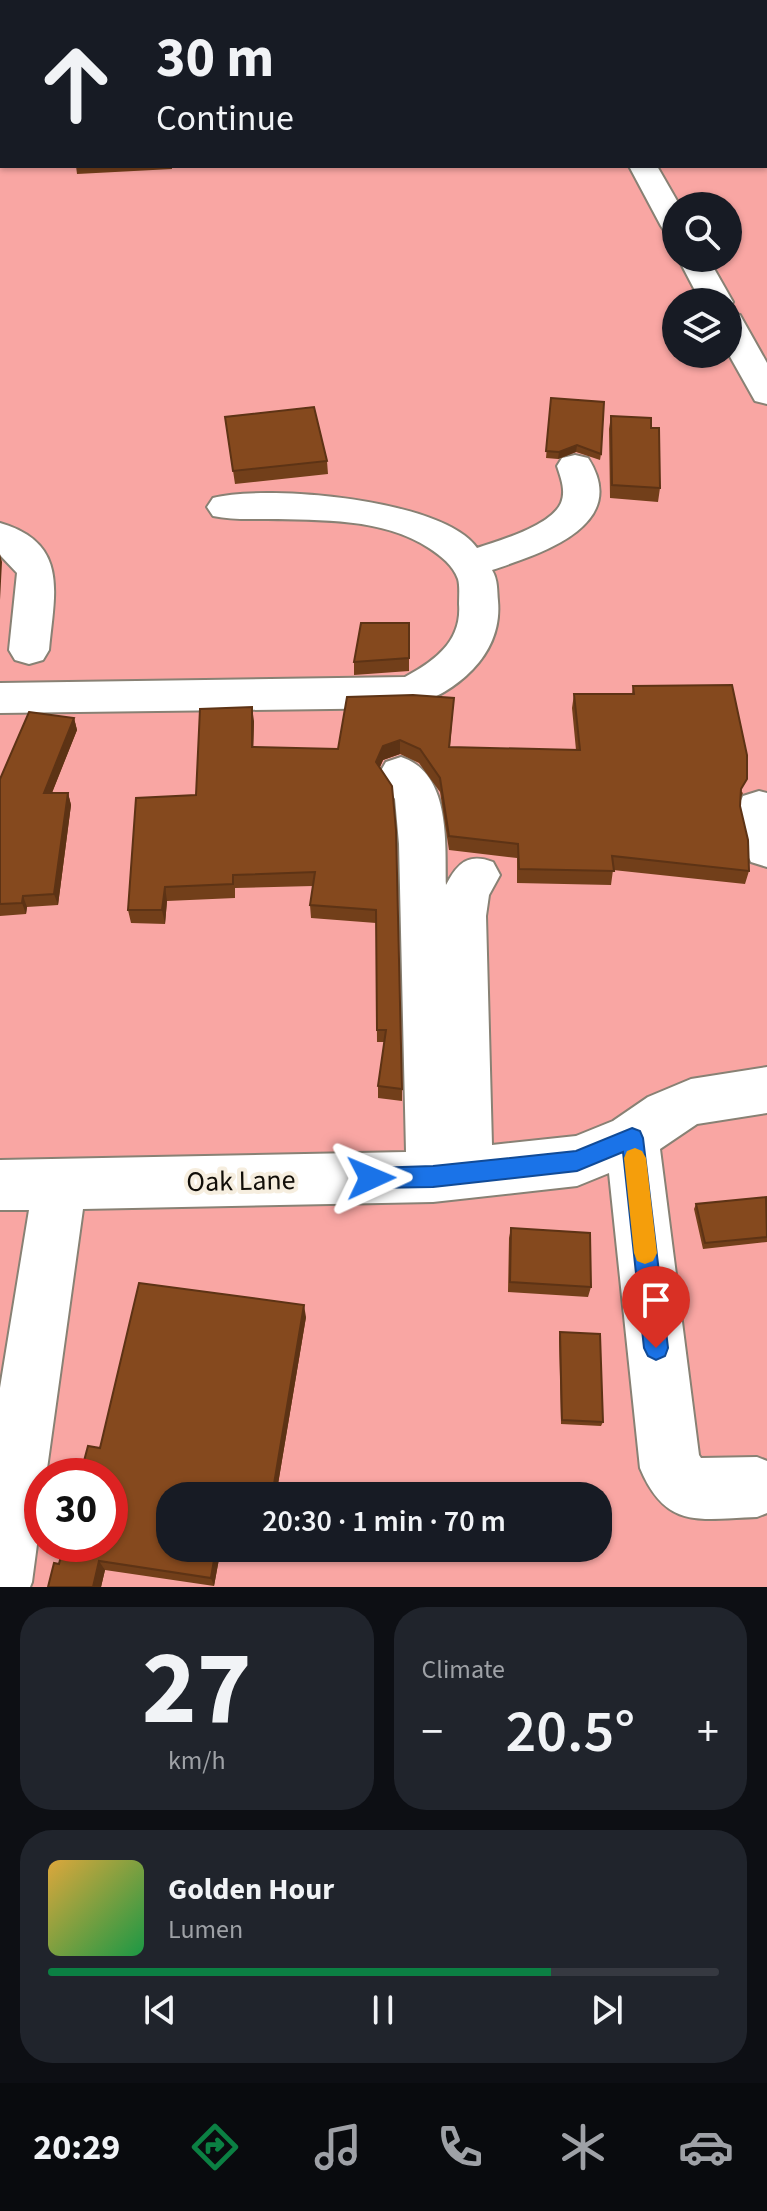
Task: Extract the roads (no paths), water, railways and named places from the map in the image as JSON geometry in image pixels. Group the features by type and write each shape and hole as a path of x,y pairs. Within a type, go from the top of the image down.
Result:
{"street":[{"path":"644,168 662,201"},
{"path":"742,348 767,394"},
{"path":"473,563 544,536 569,522 582,494 583,481 575,466"},
{"path":"0,698 407,693 431,684 457,662 479,631 483,597 473,563 448,539 384,518 332,508 226,507"},
{"path":"0,536 30,559 36,573 29,650"},
{"path":"401,774 417,796 450,1175"},
{"path":"450,1175 463,916 466,892 477,875"},
{"name":"Oak Lane","path":"0,1185 450,1175 577,1161 632,1138 666,1114 691,1102 767,1090"},
{"path":"632,1138 670,1468 688,1489 757,1487"},
{"path":"0,1582 60,1184"}]}
